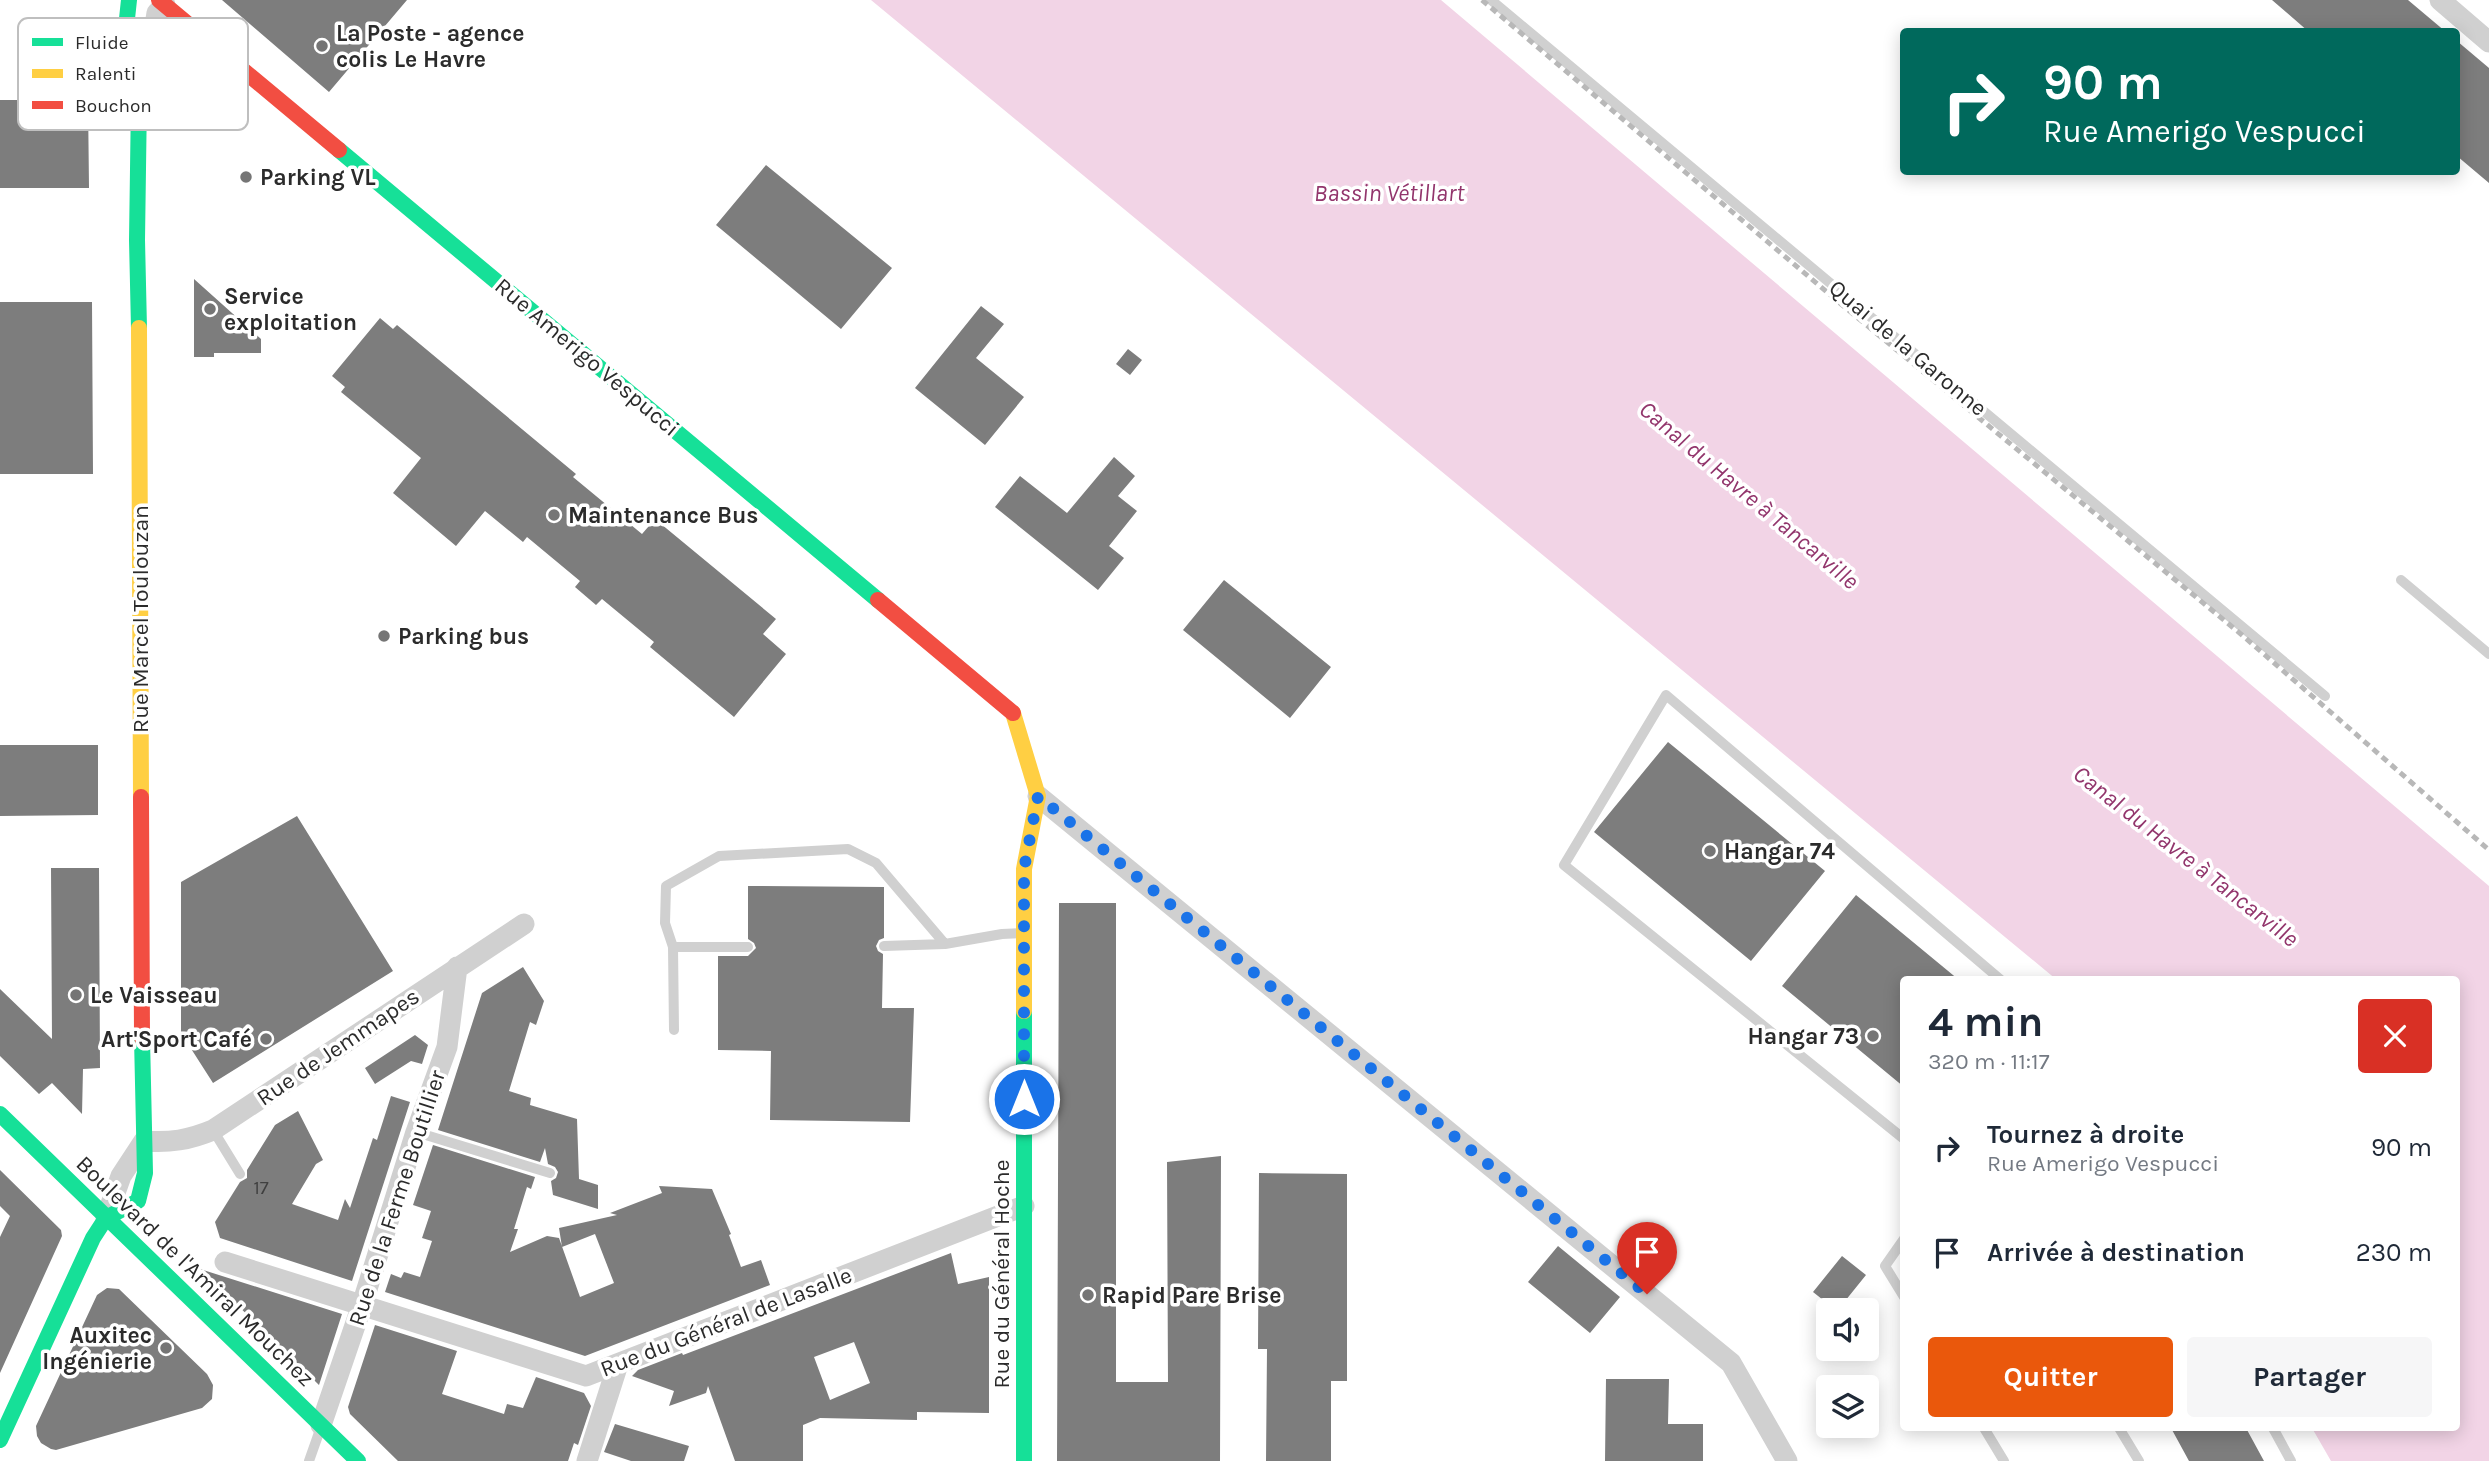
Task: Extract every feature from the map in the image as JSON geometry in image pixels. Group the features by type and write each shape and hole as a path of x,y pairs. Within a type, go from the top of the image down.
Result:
{"street":[{"name":"Rue Marcel Toulouzan","path":"127,18 129,0"},
{"path":"2440,0 2489,42"},
{"name":"Rue Amerigo Vespucci","path":"162,3 180,18"},
{"name":"Rue Amerigo Vespucci","path":"248,75 1014,713"},
{"name":"Rue Marcel Toulouzan","path":"139,130 137,240 144,1141"},
{"name":"Rue du Général Hoche","path":"1014,713 1038,796 1024,869 1024,1461"},
{"path":"1038,796 1731,1363 1787,1461"},
{"name":"Rue de Jemmapes","path":"144,1141 169,1143 192,1139 214,1130 524,924"},
{"name":"Rue de la Ferme Boutillier","path":"321,1425 416,1132 447,1047 457,967"},
{"name":"Boulevard de l'Amiral Mouchez","path":"0,1114 358,1461"},
{"path":"0,1440 81,1262 106,1217 121,1176 144,1141"},
{"name":"Rue du Général de Lasalle","path":"225,1262 586,1376 1024,1206"},
{"path":"587,1461 618,1364"}],"lane":[{"name":"Quai de la Garonne","path":"1491,0 2325,696"},
{"path":"2401,580 2489,654"},
{"path":"1900,1136 1564,865 1666,695 1996,976"},
{"path":"674,1030 673,947 665,923 666,886 719,856 848,849 876,863 945,944"},
{"path":"884,946 945,944 1023,933"},
{"path":"673,947 748,947"},
{"path":"214,1130 240,1174"},
{"path":"416,1132 550,1173"},
{"path":"1900,1245 1885,1266 1900,1290"},
{"path":"309,1461 321,1425"},
{"path":"1986,1431 2004,1461"},
{"path":"2121,1431 2139,1461"},
{"path":"2275,1431 2291,1461"}],"water":[{"name":"Bassin Vétillart","path":"871,0 1441,0 2489,886 2489,1461 2331,1461 2314,1431 2460,1431 2460,976 2052,976"}],"building":[{"name":"La Poste - agence colis Le Havre","path":"222,0 407,0 329,92 248,22 248,18 243,18"},
{"path":"2272,0 2408,0 2441,28 2304,28"},
{"path":"2460,44 2489,68 2489,183 2460,159"},
{"path":"0,100 18,100 18,130 88,130 89,188 0,188"},
{"path":"766,165 892,268 841,329 716,225"},
{"name":"Service exploitation","path":"194,279 261,339 261,353 214,353 214,357 194,357"},
{"path":"0,302 92,302 93,474 0,474"},
{"path":"981,306 1004,324 976,358 1024,397 985,445 915,388"},
{"name":"Maintenance Bus","path":"380,318 393,329 397,325 576,474 573,477 642,534 655,519 776,619 763,634 786,654 734,717 650,647 654,642 602,599 596,605 575,587 580,581 527,537 523,542 485,511 456,546 393,493 421,458 341,392 345,387 332,376"},
{"path":"1128,349 1142,360 1130,375 1116,364"},
{"path":"1114,457 1135,476 1118,496 1137,511 1109,546 1124,558 1098,590 995,507 1020,476 1067,513"},
{"path":"1224,580 1331,667 1290,718 1183,630"},
{"name":"Hangar 74","path":"1668,742 1825,871 1751,961 1594,832"},
{"path":"0,745 98,745 98,815 0,816"},
{"path":"297,816 393,971 213,1083 181,1033 181,882"},
{"name":"Le Vaisseau","path":"51,868 99,868 100,1068 83,1069 82,1114 52,1083 39,1094 0,1056 0,989 52,1039"},
{"path":"748,886 884,887 884,938 879,940 876,946 883,954 882,1008 914,1008 910,1122 770,1120 771,1051 718,1050 718,956 748,956 756,948 748,939"},
{"name":"Hangar 73","path":"1856,895 1954,976 1900,976 1900,1084 1782,986"},
{"path":"1059,903 1116,903 1116,1382 1168,1382 1167,1162 1221,1156 1220,1461 1057,1461"},
{"path":"523,967 544,1001 536,1025 530,1022 509,1091 531,1098 530,1105 577,1119 579,1179 598,1185 598,1209 553,1195 551,1181 556,1178 558,1172 548,1164 545,1148 540,1162 438,1130 482,993"},
{"path":"415,1035 428,1045 422,1064 411,1061 375,1084 365,1068"},
{"path":"391,1096 410,1102 352,1281 220,1238 215,1222 240,1182 247,1178 247,1170 275,1125 298,1111 323,1160 316,1164 292,1204 338,1220 345,1199 350,1208 373,1138 377,1140"},
{"path":"433,1145 535,1177 531,1189 527,1187 510,1252 547,1236 559,1238 562,1246 559,1228 617,1215 610,1213 662,1193 659,1186 712,1189 731,1234 729,1235 741,1267 761,1260 770,1285 585,1356 385,1292 391,1274 401,1278 404,1272 420,1277 432,1241 422,1238 431,1211 413,1205","holes":["595,1234 614,1283 580,1297 562,1247"]},
{"path":"0,1170 61,1230 62,1236 0,1373 0,1237 10,1216 0,1206"},
{"path":"1259,1173 1347,1174 1347,1381 1331,1381 1331,1461 1266,1461 1267,1349 1258,1349"},
{"path":"1558,1246 1620,1297 1590,1333 1528,1282"},
{"path":"951,1253 958,1284 989,1277 989,1413 917,1412 917,1420 820,1418 803,1425 803,1461 735,1461 708,1386 706,1393 669,1406 674,1391 632,1376 638,1370 682,1353 683,1355","holes":["854,1342 870,1383 830,1400 814,1357"]},
{"path":"1842,1256 1866,1275 1847,1298 1821,1298 1813,1292"},
{"path":"200,1269 342,1314 319,1385 267,1334"},
{"path":"107,1288 119,1289 207,1374 213,1385 212,1399 202,1408 56,1450 51,1449 41,1443 36,1426 97,1295"},
{"path":"375,1325 457,1351 442,1394 504,1414 507,1404 523,1408 536,1377 584,1393 591,1406 578,1445 574,1443 568,1461 398,1461 350,1414 348,1407"},
{"path":"1606,1379 1669,1379 1668,1424 1703,1424 1703,1461 1605,1461"},
{"path":"615,1424 689,1446 684,1461 631,1461 604,1452"},
{"path":"2173,1431 2248,1431 2264,1461 2189,1461"}],"railway":[{"path":"1482,0 1841,304 2242,635 2489,850"}],"traffic: fast":[{"path":"127,18 129,0"},
{"path":"139,130 139,328"},
{"path":"339,150 878,600"},
{"path":"1024,1011 1024,1461"},
{"path":"0,1440 93,1238 106,1218 138,1201 145,1173 142,1038"},
{"path":"0,1114 358,1461"}],"traffic: slow":[{"path":"139,328 141,797"},
{"path":"1013,713 1038,796 1024,869 1024,1011"}],"traffic: jam":[{"path":"159,0 181,18"},
{"path":"248,74 339,150"},
{"path":"878,600 1013,713"},
{"path":"141,797 142,1038"}],"place":[{"name":"La Poste - agence colis Le Havre","path":"322,46"},
{"name":"Parking VL","path":"246,177"},
{"name":"Service exploitation","path":"210,309"},
{"name":"Maintenance Bus","path":"554,515"},
{"name":"Parking bus","path":"384,636"},
{"name":"Hangar 74","path":"1710,851"},
{"name":"Le Vaisseau","path":"76,995"},
{"name":"Hangar 73","path":"1873,1036"},
{"name":"Art'Sport Café","path":"266,1039"},
{"name":"Rapid Pare Brise","path":"1088,1295"},
{"name":"Auxitec Ingénierie","path":"166,1348"}],"route":[{"path":"1024,1099 1024,869 1038,796 1647,1294"}],"water label":[{"name":"Canal du Havre à Tancarville","path":"1749,495"},
{"name":"Canal du Havre à Tancarville","path":"2186,856"}]}
